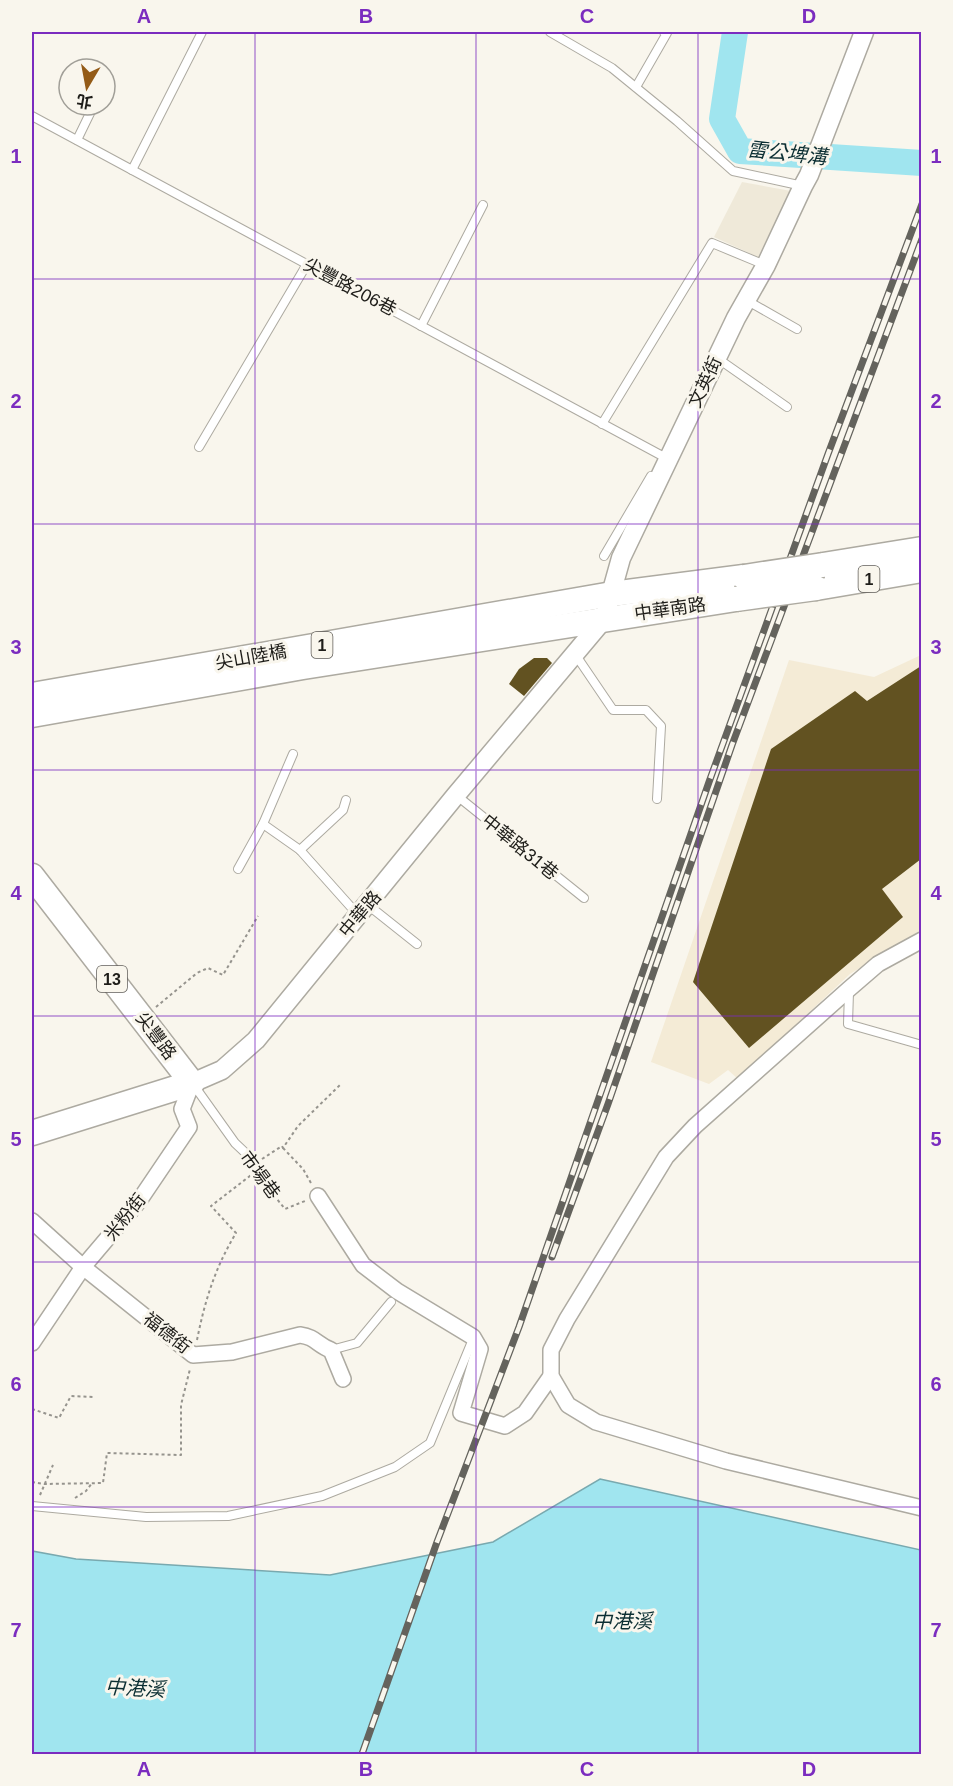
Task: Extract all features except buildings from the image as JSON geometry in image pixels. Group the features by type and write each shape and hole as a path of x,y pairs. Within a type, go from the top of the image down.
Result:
{"main road":[{"name":"1","path":"740,588 823,565 921,549"},
{"name":"1","path":"740,588 816,588 921,570"},
{"name":"中華南路","path":"612,594 740,588"},
{"name":"中華南路","path":"604,619 740,588"},
{"name":"尖山陸橋","path":"32,695 612,594"},
{"name":"尖山陸橋","path":"32,715 291,669 604,619"},
{"name":"尖豐路","path":"32,876 192,1083"},
{"name":"中華路","path":"32,1133 192,1083"}],"street":[{"name":"文英街","path":"612,594 621,558 716,358 766,265 806,180 864,32"},
{"name":"中華路","path":"192,1083 222,1070 256,1040 456,795 604,619 612,594"},
{"path":"921,940 878,964 695,1126 666,1157 639,1198 551,1350 551,1376 568,1405 596,1422 726,1461 921,1508"},
{"name":"米粉街","path":"32,1343 83,1267 139,1201 189,1127 182,1109 192,1083"},
{"path":"318,1196 363,1265 397,1291 473,1337 480,1349 461,1413 505,1426 525,1413 551,1376"},
{"name":"福德街","path":"32,1221 83,1267 193,1355 232,1352 300,1335 312,1336 323,1347 331,1350"},
{"path":"331,1350 343,1379"}],"lane":[{"path":"132,170 202,32"},
{"path":"550,32 612,68 733,171 806,180"},
{"path":"636,87 667,33 664,32"},
{"name":"尖豐路206巷","path":"32,116 668,459"},
{"path":"77,140 88,117"},
{"path":"421,326 483,205"},
{"path":"602,424 712,243 766,265"},
{"path":"199,447 307,264"},
{"path":"746,300 797,329"},
{"path":"716,358 787,407"},
{"path":"604,556 658,464 668,459"},
{"path":"574,653 613,711 646,710 661,726 657,799"},
{"path":"238,869 263,824 293,754"},
{"name":"中華路31巷","path":"456,795 584,898"},
{"path":"300,850 343,810 346,800"},
{"path":"263,824 300,850 363,911 417,944"},
{"path":"849,989 848,1024 921,1046"},
{"name":"市場巷","path":"192,1083 235,1143 253,1160"},
{"path":"331,1350 357,1343 391,1302"},
{"path":"33,1506 146,1517 228,1516 322,1496 395,1467 430,1443 473,1337"}],"path":[{"path":"142,1018 197,973 208,968 223,975 258,916"},
{"path":"283,1148 297,1126 341,1084"},
{"path":"253,1160 265,1159 282,1146 283,1148"},
{"path":"283,1148 303,1169 318,1196"},
{"name":"市場巷","path":"253,1160 249,1165 285,1209 318,1196"},
{"path":"32,1482 45,1484 103,1483 107,1453 181,1455 181,1405 205,1303 220,1260 236,1233 211,1206 255,1172"},
{"path":"32,1409 59,1418 70,1396 93,1397"},
{"path":"33,1506 53,1465"},
{"path":"71,1501 87,1491 92,1483"}],"shaded area":[{"path":"742,182 791,191 758,257 714,237"},
{"path":"921,655 921,930 850,974 738,1079 728,1070 709,1084 651,1062 789,660 874,677"}],"water":[{"name":"中港溪","path":"600,1479 921,1550 921,1754 32,1754 32,1551 76,1559 330,1575 493,1542"}],"waterway":[{"name":"雷公埤溝","path":"735,32 722,119 740,151 922,163"}],"railway":[{"path":"362,1754 437,1542 519,1327 709,782 922,204"},
{"path":"552,1257 608,1104 732,745 922,239"}]}
